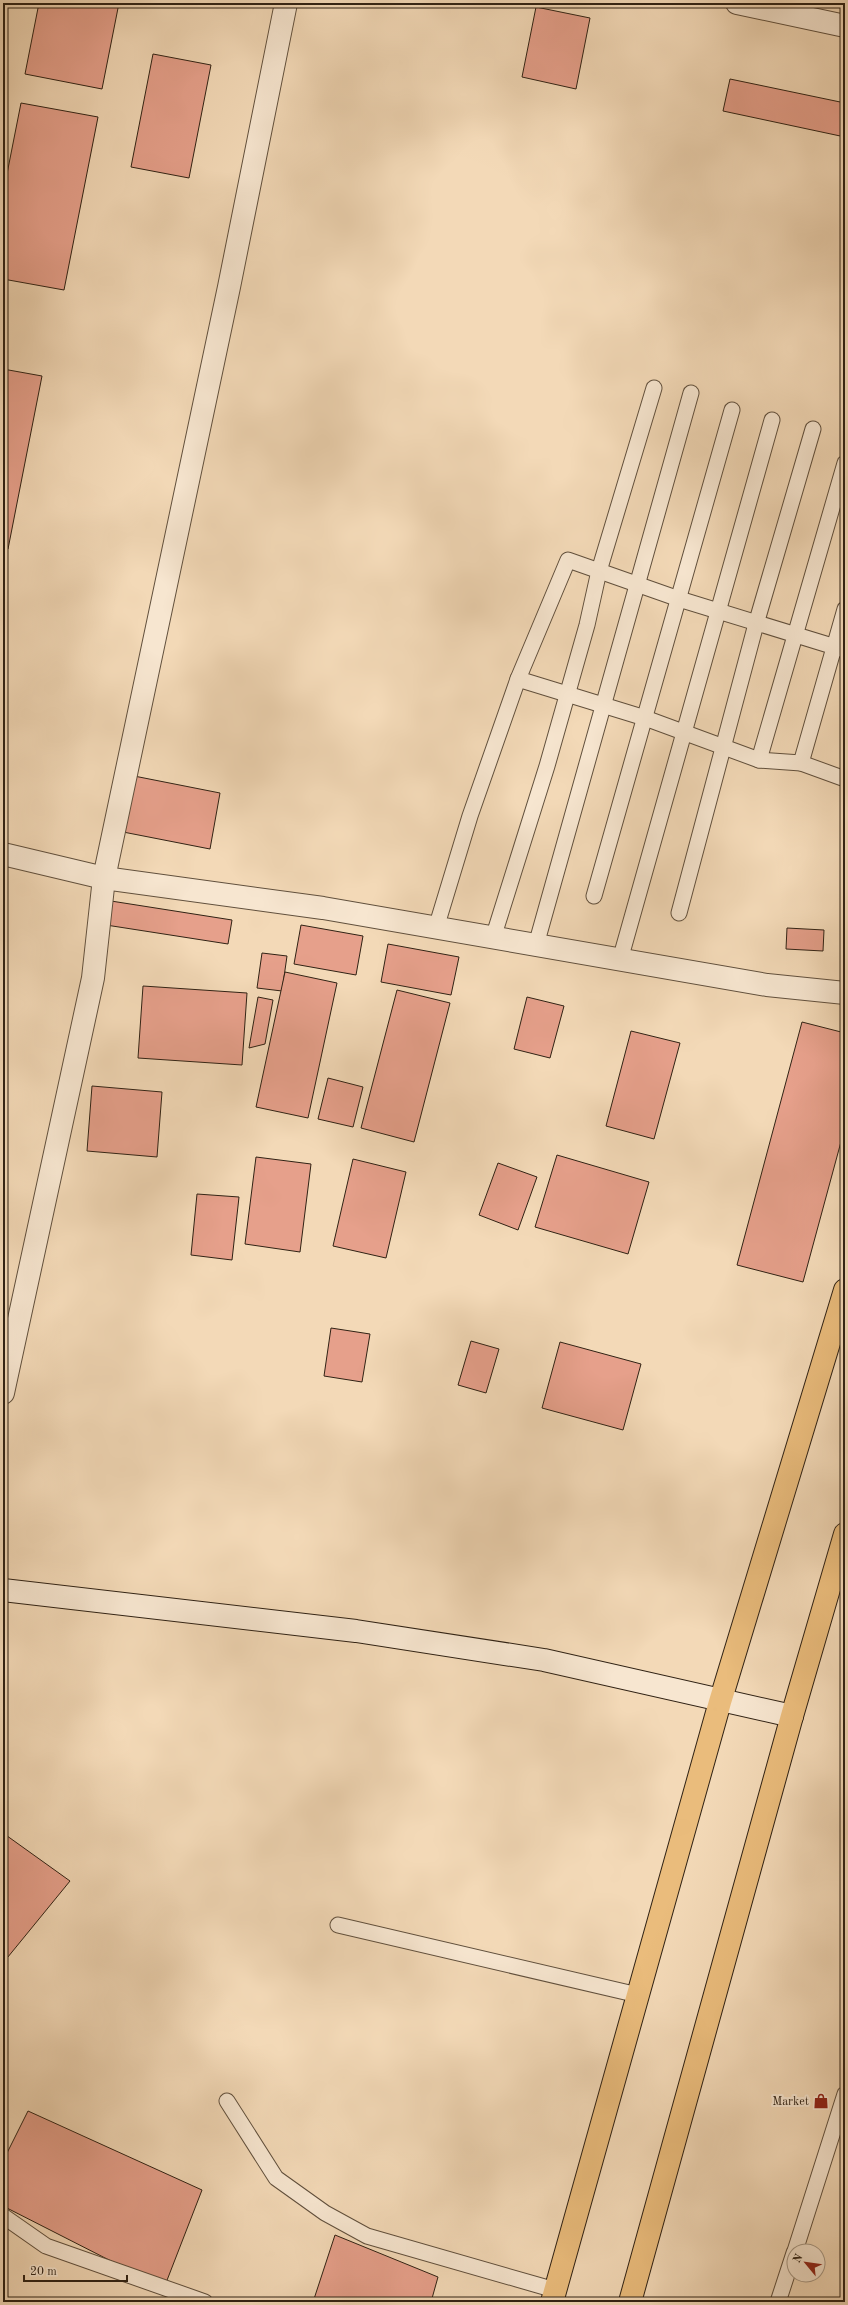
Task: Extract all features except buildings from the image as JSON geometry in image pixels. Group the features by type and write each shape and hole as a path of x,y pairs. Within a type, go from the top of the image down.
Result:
{"main road":[{"path":"553,2296 720,1702 845,1290"},
{"path":"630,2302 792,1716 845,1534"}],"street":[{"path":"3,1393 93,978 104,878 230,287 286,3"},
{"path":"737,3 845,26"},
{"path":"3,854 104,878 323,908 767,985 845,993"},
{"path":"3,1590 356,1631 544,1660 720,1702 792,1716"}],"lane":[{"path":"493,938 568,694 599,571 654,388"},
{"path":"536,945 692,393"},
{"path":"594,896 732,410"},
{"path":"620,960 772,420"},
{"path":"679,913 756,624 813,429"},
{"path":"758,760 796,636 845,462"},
{"path":"436,928 470,816 518,679 568,560 718,612 840,649"},
{"path":"800,763 840,649 845,608"},
{"path":"518,679 645,718 758,760 800,763 845,779"},
{"path":"338,1924 638,1995"},
{"path":"797,2243 845,2094"},
{"path":"228,2101 276,2178 325,2213 366,2236 553,2296"},
{"path":"4,2219 46,2246 205,2302"},
{"path":"778,2302 786,2277"}],"place":[{"name":"Market","path":"821,2101"}]}
